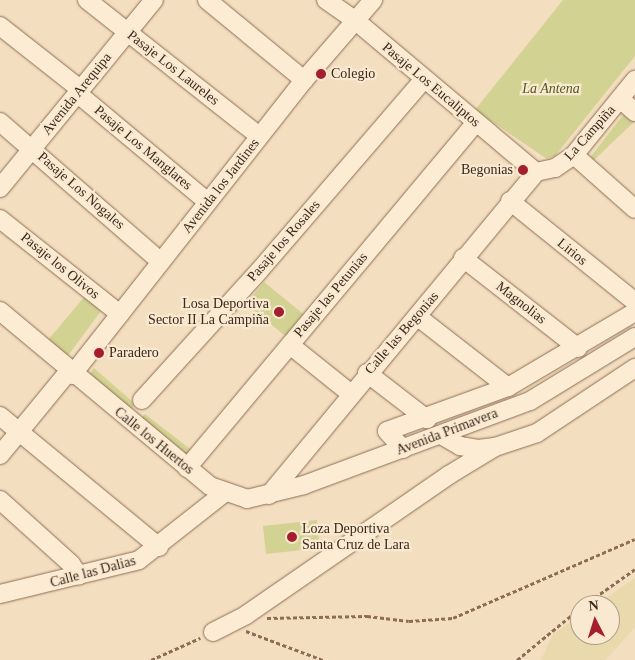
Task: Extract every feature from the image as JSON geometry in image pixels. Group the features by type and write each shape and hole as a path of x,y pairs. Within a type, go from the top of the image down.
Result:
{"street":[{"name":"Pasaje Los Laureles","path":"87,0 260,136"},
{"name":"Avenida Arequipa","path":"0,188 154,0"},
{"path":"207,0 304,80"},
{"name":"Pasaje Los Eucaliptos","path":"326,0 356,21 423,80 536,172"},
{"name":"Avenida los Jardines","path":"0,455 120,314 304,80 373,0"},
{"name":"Pasaje Los Manglares","path":"0,26 208,202"},
{"name":"Pasaje los Rosales","path":"142,400 259,271 423,80"},
{"name":"La Campiña","path":"536,172 555,168 574,155 635,80"},
{"path":"620,99 635,112"},
{"name":"Pasaje Los Nogales","path":"0,122 161,262"},
{"name":"Pasaje las Petunias","path":"187,468 475,123"},
{"path":"574,155 635,209"},
{"name":"Calle las Begonias","path":"269,495 367,373 418,317 463,258 536,172"},
{"name":"Lirios","path":"510,202 635,302"},
{"name":"Pasaje los Olivos","path":"0,219 120,314"},
{"name":"Magnolias","path":"463,258 578,348"},
{"name":"Calle los Huertos","path":"0,312 70,373 187,468 224,493 247,499"},
{"path":"403,449 387,431 428,419 508,387 578,348 635,312"},
{"path":"418,317 508,387"},
{"name":"Avenida Primavera","path":"247,499 269,495 403,449 530,401 635,337"},
{"path":"290,345 350,394"},
{"path":"213,632 245,623 449,475 495,447 537,432 635,368"},
{"path":"367,373 428,419"},
{"path":"0,416 159,547"},
{"path":"441,435 460,446 478,449 495,447"},
{"name":"Calle las Dalias","path":"0,594 139,560 159,547 224,493"},
{"path":"0,500 71,564 79,576"}],"path":[{"path":"245,623 367,616 408,621 453,618 635,539"},
{"path":"598,595 635,569"},
{"path":"517,660 570,616"},
{"path":"245,623 323,660"},
{"path":"151,660 213,632"}],"shaded area":[{"path":"635,578 635,627 620,644 620,595 610,595"},
{"path":"570,623 570,645 619,645 606,660 541,660 553,634"}],"green space":[{"name":"La Antena","path":"563,0 635,0 635,56 555,156 547,159 475,110"},
{"path":"627,110 635,121 594,160 589,159"},
{"path":"264,282 307,317 289,339 246,304"},
{"path":"86,295 104,307 67,357 48,340"},
{"path":"94,368 135,404 128,413 87,378"},
{"path":"145,414 194,452 185,459 137,422"},
{"name":"Loza Deportiva Santa Cruz de Lara","path":"317,520 320,548 266,554 263,526"}],"place":[{"name":"Colegio","path":"321,74"},
{"name":"Begonias","path":"523,170"},
{"name":"Losa Deportiva Sector II La Campiña","path":"279,312"},
{"name":"Paradero","path":"99,353"},
{"name":"Loza Deportiva Santa Cruz de Lara","path":"292,537"}]}
